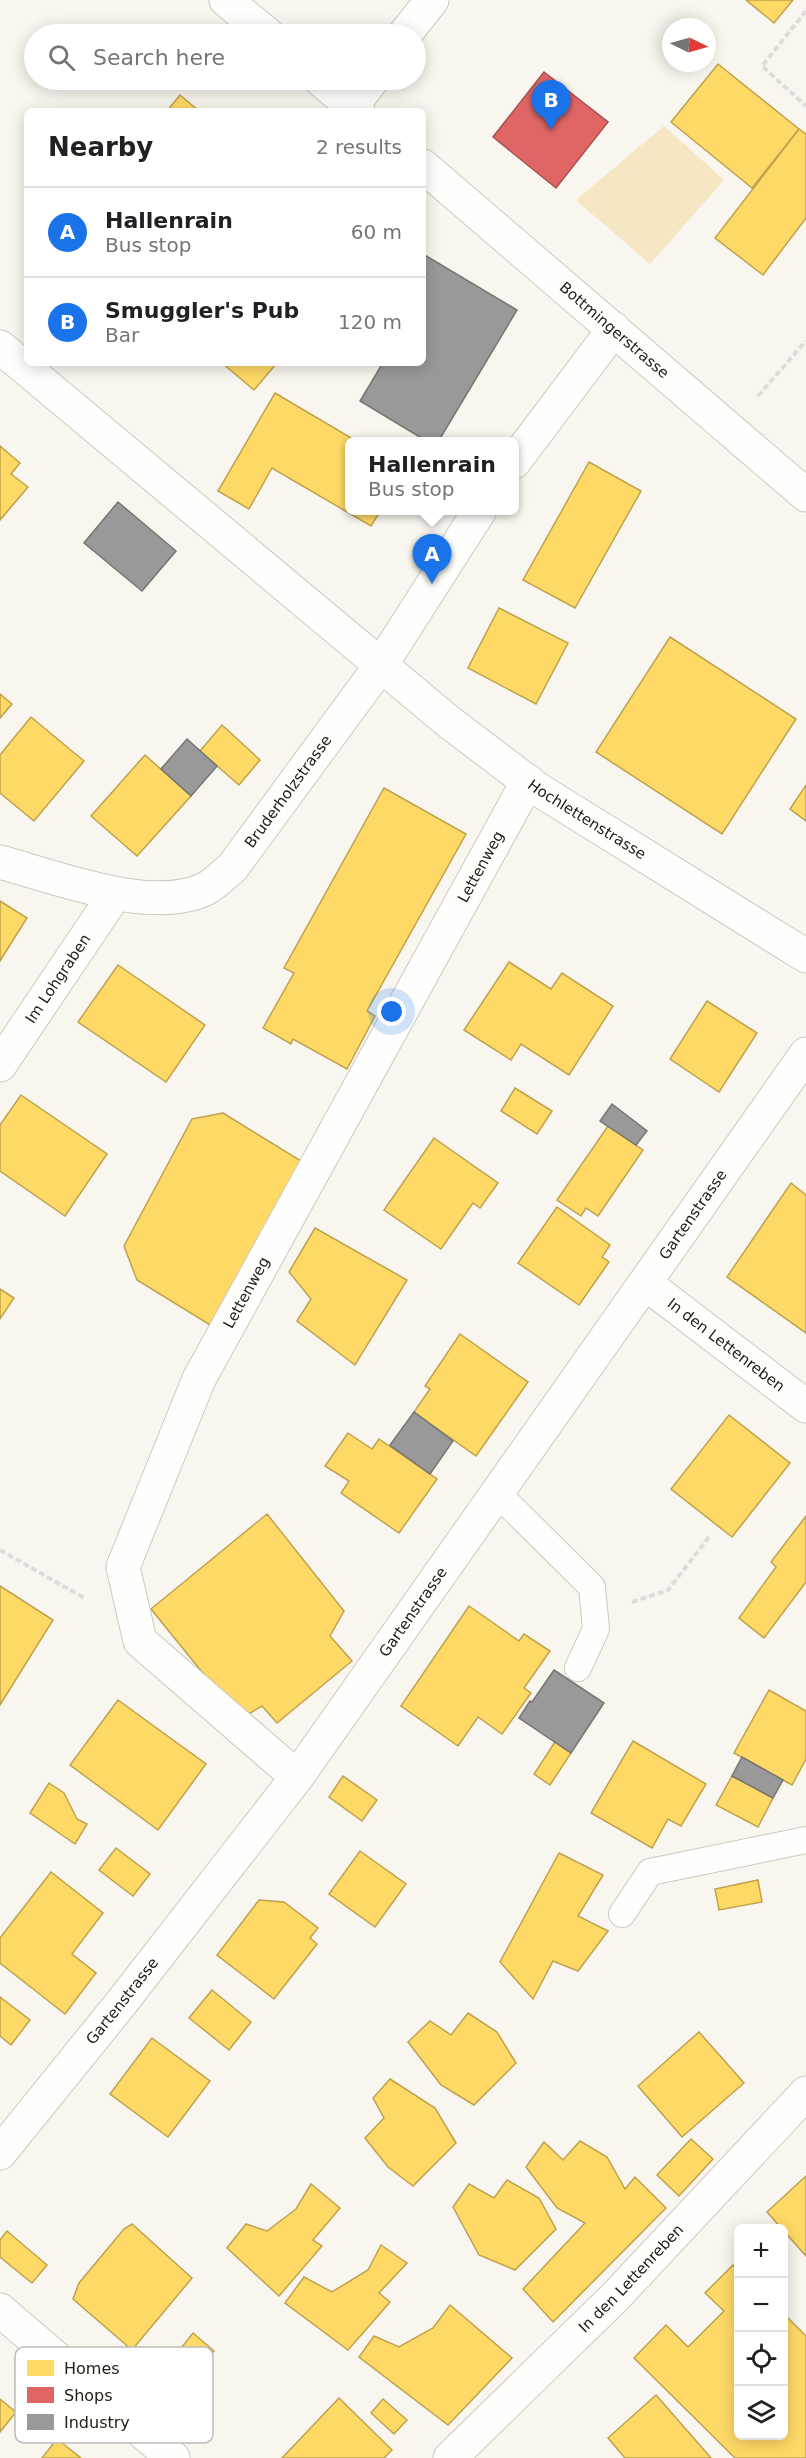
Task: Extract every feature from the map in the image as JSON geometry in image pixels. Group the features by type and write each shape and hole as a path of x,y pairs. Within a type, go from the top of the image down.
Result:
{"street":[{"path":"226,0 255,24"},
{"path":"413,24 432,0"},
{"path":"333,90 355,108 366,90"},
{"name":"Bottmingerstrasse","path":"426,169 806,495"},
{"path":"519,455 614,329"},
{"name":"Hochlettenstrasse","path":"0,347 449,723 528,782 806,956"},
{"name":"Bruderholzstrasse","path":"0,861 115,894 154,898 185,896 207,888 232,868 381,664 477,515"},
{"name":"Lettenweg","path":"297,1777 140,1641 123,1567 199,1379 528,782"},
{"name":"Im Lohgraben","path":"0,1065 115,894"},
{"name":"Gartenstrasse","path":"0,2153 122,2002 297,1777 806,1054"},
{"name":"In den Lettenreben","path":"645,1283 806,1406"},
{"name":"In den Lettenreben","path":"450,2458 615,2297 806,2093"},
{"path":"0,2310 42,2347"},
{"path":"151,2443 166,2456"}],"lane":[{"path":"497,1493 592,1587 596,1629 578,1668"},
{"path":"622,1914 650,1872 806,1840"}],"path":[{"path":"806,11 762,66 806,106"},
{"path":"730,428 806,342"},
{"path":"594,1613 668,1590 709,1537"},
{"path":"0,1550 136,1627"}],"shaded area":[{"path":"664,126 724,180 650,264 576,200"}],"building: Homes":[{"path":"746,0 793,0 774,23"},
{"path":"718,64 799,129 752,188 671,122 712,72 716,72"},
{"path":"180,95 195,108 169,108"},
{"path":"799,129 806,134 806,218 763,275 715,238"},
{"path":"226,366 274,366 254,390"},
{"path":"275,393 350,437 345,437 345,511 272,468 249,509 218,491"},
{"path":"0,446 20,463 11,474 28,487 0,520"},
{"path":"589,462 641,491 575,608 523,580"},
{"path":"352,515 378,515 371,526"},
{"path":"499,608 568,643 536,704 468,668"},
{"path":"670,637 796,719 722,834 596,752"},
{"path":"0,694 12,704 0,718"},
{"path":"31,717 84,761 34,821 0,793 0,755"},
{"path":"222,725 260,760 239,785 200,751"},
{"path":"145,755 191,796 137,856 91,816"},
{"path":"806,785 806,821 790,809"},
{"path":"384,788 466,834 367,1011 375,1016 347,1069 293,1039 291,1044 263,1028 294,973 284,968"},
{"path":"0,901 27,918 0,961"},
{"path":"509,962 551,989 562,973 613,1006 569,1075 521,1044 511,1060 464,1030"},
{"path":"118,965 205,1025 166,1082 78,1022"},
{"path":"707,1001 757,1033 719,1092 670,1059"},
{"path":"515,1088 552,1111 537,1134 501,1111"},
{"path":"21,1095 107,1154 65,1216 0,1171 0,1125"},
{"path":"223,1113 314,1169 215,1328 137,1280 124,1246 192,1119"},
{"path":"608,1126 643,1150 598,1216 586,1208 581,1216 557,1200"},
{"path":"434,1138 498,1183 480,1208 473,1203 441,1249 384,1210"},
{"path":"791,1183 806,1195 806,1333 727,1277"},
{"path":"557,1207 610,1245 602,1257 609,1262 579,1305 518,1263"},
{"path":"315,1228 407,1280 355,1365 297,1321 311,1299 289,1272"},
{"path":"0,1289 14,1298 0,1319"},
{"path":"460,1334 528,1382 476,1456 414,1412 430,1389 425,1386"},
{"path":"729,1415 790,1463 732,1537 671,1489"},
{"path":"348,1433 372,1449 379,1439 437,1479 399,1533 341,1493 349,1481 325,1466"},
{"path":"267,1514 344,1611 330,1636 352,1661 277,1723 262,1706 240,1719 151,1609"},
{"path":"806,1516 806,1582 764,1638 739,1618 776,1567 771,1562"},
{"path":"0,1586 53,1620 0,1705"},
{"path":"469,1606 519,1641 524,1634 550,1651 524,1688 531,1693 502,1734 478,1717 458,1746 401,1706"},
{"path":"769,1690 806,1711 806,1759 792,1785 734,1753"},
{"path":"118,1700 206,1764 158,1830 70,1765"},
{"path":"633,1741 706,1784 681,1826 668,1819 652,1848 591,1813"},
{"path":"555,1742 571,1753 550,1785 534,1774"},
{"path":"343,1776 377,1800 362,1821 329,1797"},
{"path":"732,1776 773,1798 758,1827 716,1805"},
{"path":"49,1783 64,1793 77,1819 87,1824 75,1844 30,1813"},
{"path":"116,1848 150,1874 133,1896 99,1870"},
{"path":"360,1851 406,1884 375,1927 329,1894"},
{"path":"559,1853 603,1875 578,1916 608,1931 578,1971 553,1961 533,1999 500,1962"},
{"path":"51,1872 103,1913 72,1954 96,1973 65,2014 0,1963 0,1938"},
{"path":"758,1880 762,1902 719,1910 715,1889"},
{"path":"259,1900 284,1902 318,1928 310,1938 317,1944 274,1999 217,1955"},
{"path":"212,1990 251,2022 229,2050 189,2018"},
{"path":"0,1997 30,2020 11,2045 0,2036"},
{"path":"468,2013 497,2032 516,2063 474,2105 441,2085 408,2042 430,2021 451,2035"},
{"path":"699,2032 744,2083 682,2137 638,2086"},
{"path":"152,2038 210,2081 168,2137 110,2094"},
{"path":"390,2079 435,2108 456,2143 413,2186 388,2167 365,2138 384,2118 373,2098"},
{"path":"691,2139 713,2159 679,2196 657,2175"},
{"path":"580,2141 607,2157 625,2189 635,2177 666,2208 553,2322 523,2289 585,2223 557,2208 526,2167 544,2142 563,2160"},
{"path":"806,2176 806,2256 788,2236 788,2224 778,2224 767,2212"},
{"path":"507,2180 539,2198 556,2229 515,2270 479,2255 453,2207 469,2184 494,2198"},
{"path":"311,2184 340,2208 313,2240 322,2246 279,2296 227,2248 246,2224 267,2231 296,2209"},
{"path":"132,2224 192,2278 134,2347 129,2347 73,2299 79,2283 124,2229"},
{"path":"7,2231 47,2265 32,2283 0,2257 0,2240"},
{"path":"381,2245 407,2263 379,2293 390,2302 348,2350 285,2303 304,2277 332,2292 368,2270"},
{"path":"734,2266 734,2440 788,2440 788,2318 806,2336 806,2458 735,2458 634,2358 666,2325 688,2347 724,2311 705,2293"},
{"path":"450,2305 512,2358 448,2425 359,2357 374,2336 399,2347 433,2328"},
{"path":"193,2333 209,2347 182,2347"},
{"path":"656,2395 711,2458 625,2458 608,2438"},
{"path":"339,2398 392,2450 384,2458 282,2458"},
{"path":"0,2399 15,2413 0,2432"},
{"path":"383,2399 407,2420 394,2434 371,2413"},
{"path":"54,2443 62,2443 81,2458 42,2458"}],"building: Shops":[{"path":"544,72 608,122 556,188 493,137"}],"building: Industry":[{"path":"426,256 517,310 441,437 420,437 360,401 381,366 426,366"},
{"path":"118,502 176,551 142,591 84,543"},
{"path":"187,739 217,766 191,796 161,769"},
{"path":"612,1104 647,1131 636,1145 600,1121"},
{"path":"414,1412 453,1441 430,1474 390,1445"},
{"path":"554,1670 604,1703 571,1753 519,1718"},
{"path":"742,1757 783,1780 773,1798 732,1776"}],"place":[{"name":"Smuggler's Pub","path":"551,130"},
{"name":"Hallenrain","path":"432,584"}]}
